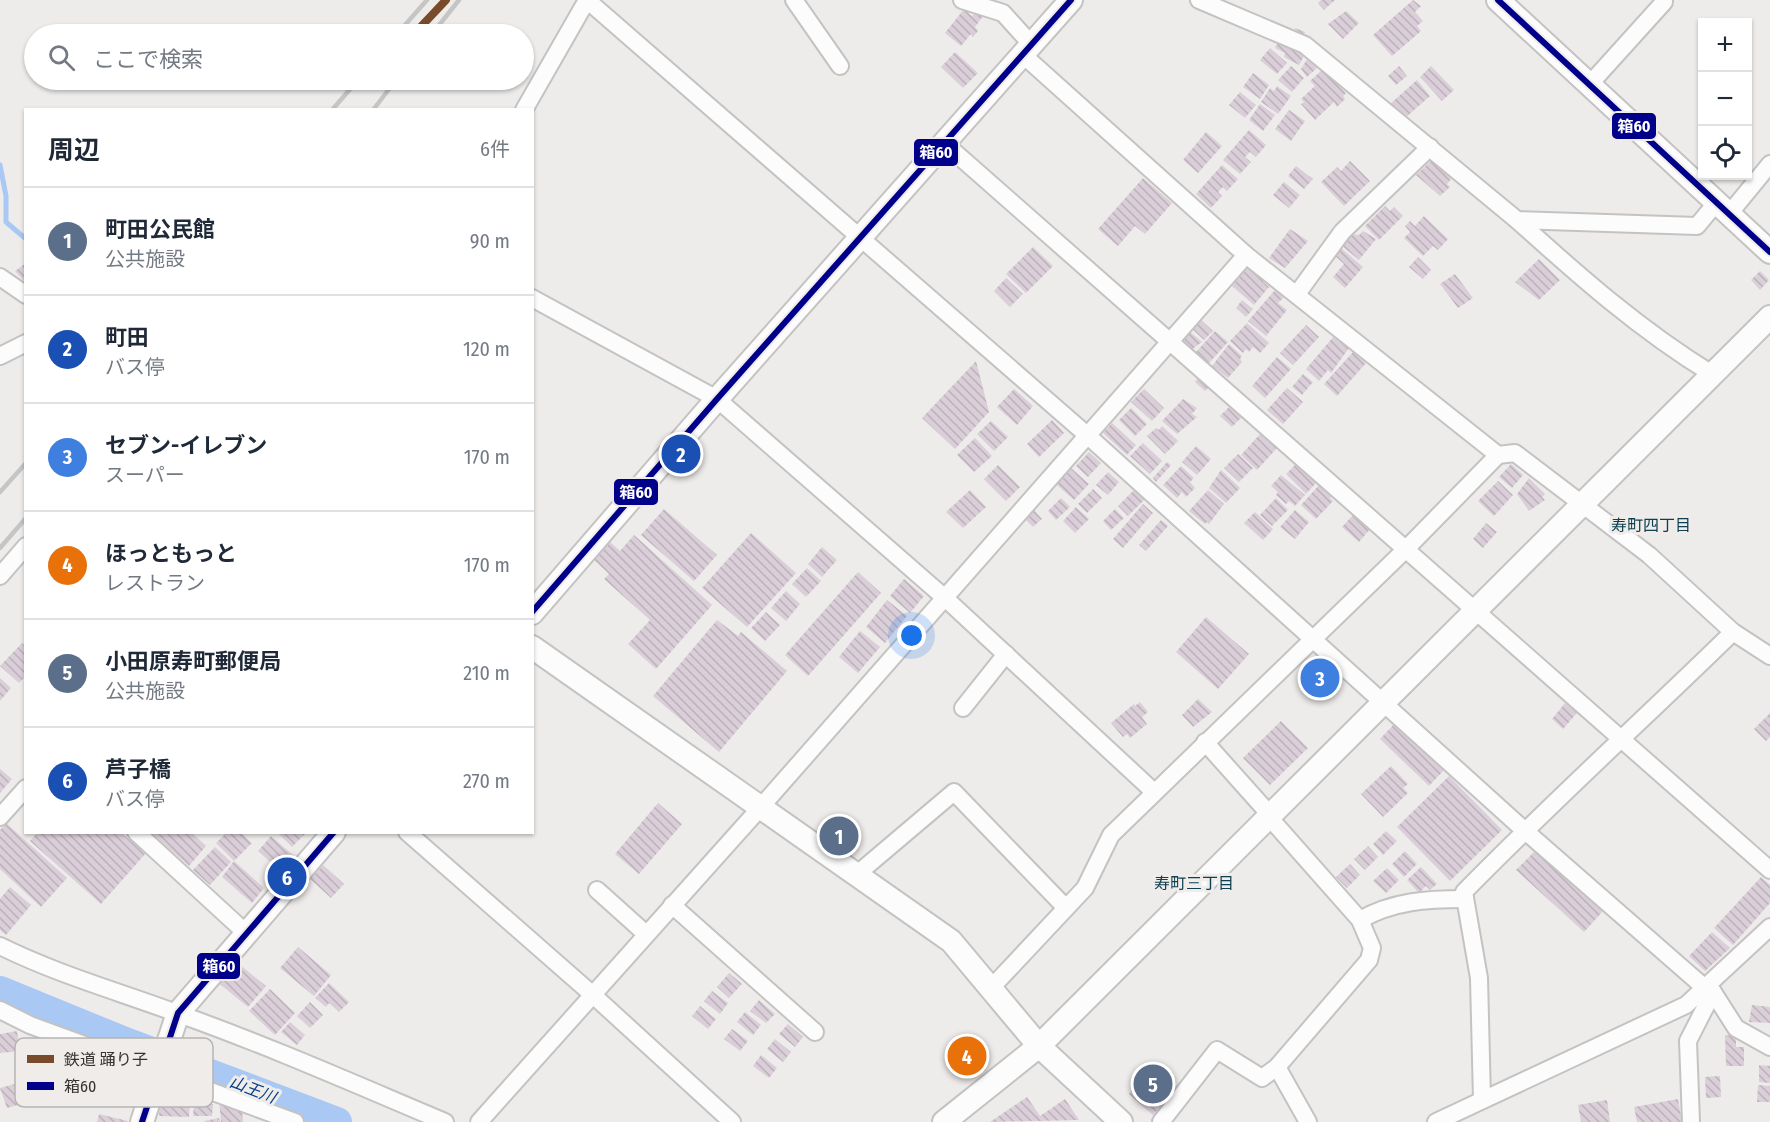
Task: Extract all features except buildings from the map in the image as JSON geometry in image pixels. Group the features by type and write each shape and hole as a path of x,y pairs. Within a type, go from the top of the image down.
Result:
{"street":[{"path":"525,108 587,0 1087,435 1524,830 1709,990 1736,1028 1770,1047"},
{"path":"794,0 840,66"},
{"path":"962,0 1003,13 1026,49 1246,255 1498,455"},
{"path":"534,611 717,399 1071,0"},
{"path":"1199,0 1305,45 1517,220 1605,299 1665,345 1712,374"},
{"path":"1498,0 1770,252"},
{"path":"1589,85 1664,2"},
{"path":"943,142 1172,341 1405,550 1770,870"},
{"path":"1297,294 1342,232 1430,147"},
{"path":"1517,220 1697,226 1723,209 1770,164"},
{"path":"479,1122 760,808 1246,255"},
{"path":"0,278 24,294"},
{"path":"534,299 717,399 945,598 1153,791"},
{"path":"944,1122 1039,1046 1770,317"},
{"path":"0,356 24,344"},
{"path":"992,987 1085,888 1111,834 1405,550 1498,455 1515,453 1649,555 1733,632 1770,656"},
{"path":"0,576 24,548"},
{"path":"1475,1109 1479,978 1464,892 1524,830 1622,741 1733,632"},
{"path":"534,649 951,941 992,987 1039,1046 1120,1122"},
{"path":"963,708 1006,654"},
{"path":"1161,1122 1217,1050 1262,1078 1277,1067 1369,960 1372,948 1360,920 1205,742"},
{"path":"0,816 24,790"},
{"path":"856,875 954,792 1066,908"},
{"path":"138,834 246,933"},
{"path":"169,1038 178,1013 332,834"},
{"path":"409,834 593,994 732,1122"},
{"path":"597,890 646,933"},
{"path":"1360,920 1378,910 1405,902 1465,899"},
{"path":"672,905 815,1032"},
{"path":"1436,1122 1475,1109 1677,1009 1709,990 1770,927"},
{"path":"0,946 45,968 178,1013 276,1051 445,1122"},
{"path":"1691,1122 1688,1041 1709,990"},
{"path":"0,1010 30,1025 67,1038"},
{"path":"1277,1067 1308,1122"},
{"path":"213,1091 295,1122"},
{"path":"142,1122 147,1107"}],"waterway":[{"path":"0,165 6,196 6,222 24,237"},
{"name":"山王川","path":"0,991 115,1038"},
{"name":"山王川","path":"213,1075 337,1122"}],"railway":[{"path":"406,24 427,0"},
{"path":"440,24 459,0"},
{"path":"334,108 349,90"},
{"path":"375,108 388,90"},
{"path":"0,492 24,465"},
{"path":"0,548 24,520"}],"rail line":[{"name":"踊り子","path":"423,24 446,0"}],"transit line":[{"name":"箱60","path":"534,610 717,399 1071,0"},
{"name":"箱60","path":"1498,0 1770,252"},
{"name":"箱60","path":"170,1038 178,1013 332,834"},
{"name":"箱60","path":"142,1122 147,1107"}],"place":[{"name":"町田","path":"681,454"},
{"name":"セブン-イレブン","path":"1320,678"},
{"name":"町田公民館","path":"839,836"},
{"name":"芦子橋","path":"287,877"},
{"name":"ほっともっと","path":"967,1056"},
{"name":"小田原寿町郵便局","path":"1153,1084"}],"district":[{"name":"寿町四丁目","path":"1651,525"},
{"name":"寿町三丁目","path":"1194,883"}]}
